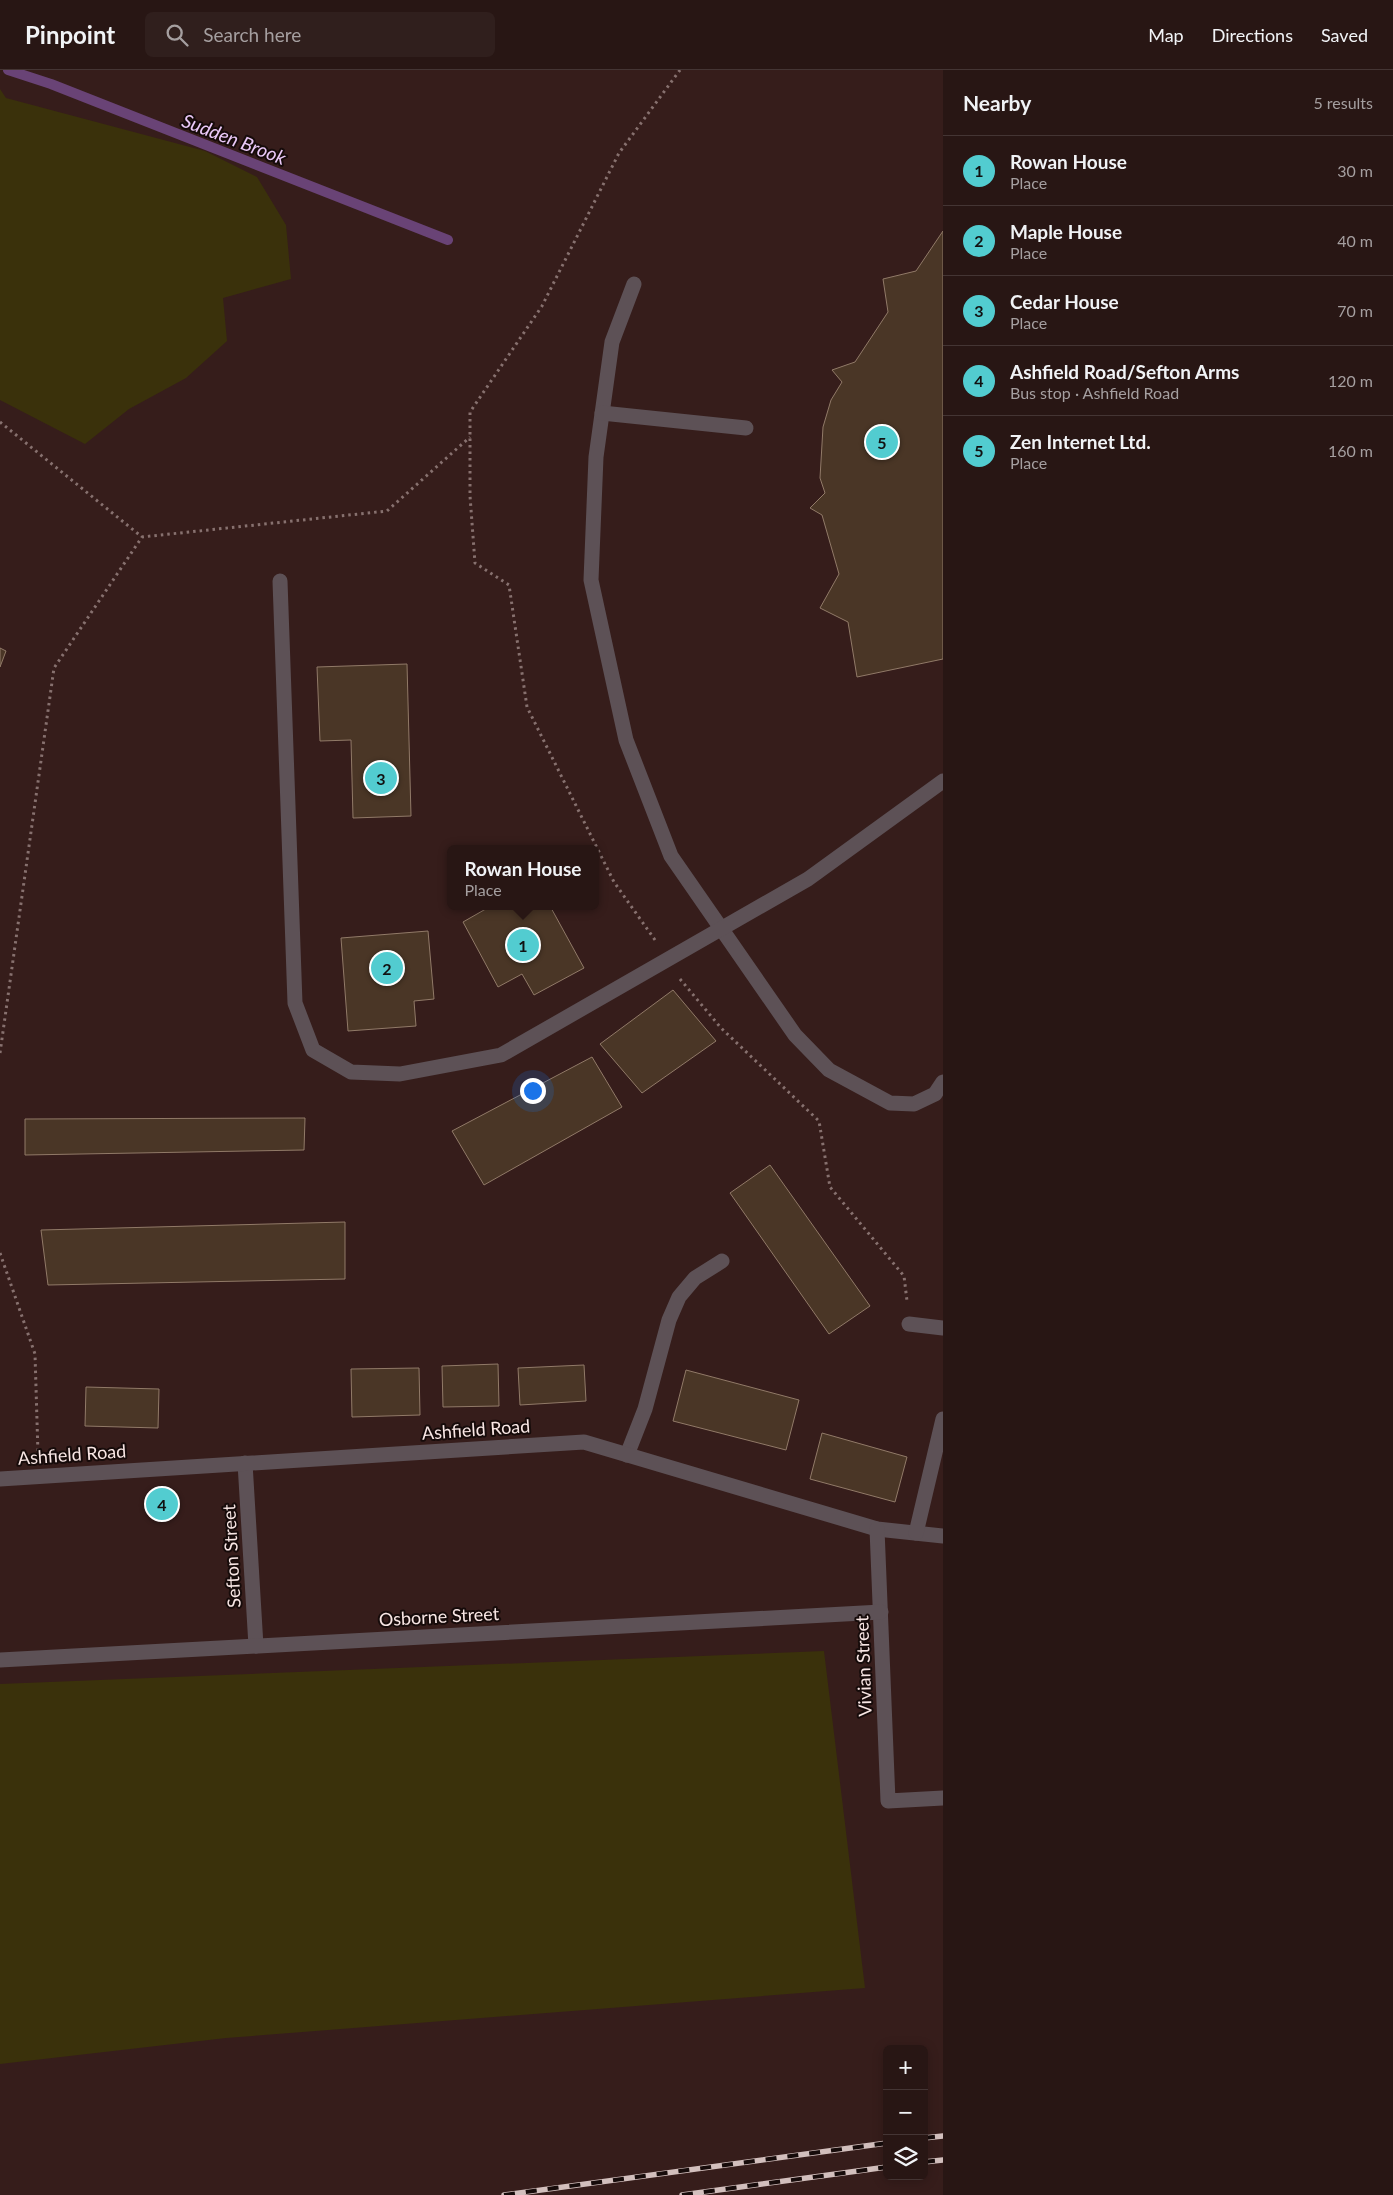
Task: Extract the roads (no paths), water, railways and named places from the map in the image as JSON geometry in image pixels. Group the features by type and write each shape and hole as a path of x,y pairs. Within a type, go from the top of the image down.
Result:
{"street":[{"path":"634,284 612,342 596,457 591,580 626,740 671,856 795,1034 829,1070 890,1103 914,1104 935,1094 943,1082"},
{"path":"602,413 746,428"},
{"path":"280,581 295,1003 313,1050 351,1072 400,1074 501,1055 808,879 943,781"},
{"path":"626,1455 645,1409 669,1320 679,1297 695,1278 722,1262"},
{"path":"909,1324 943,1328"},
{"path":"916,1533 943,1419"},
{"name":"Ashfield Road","path":"0,1479 584,1442 878,1529 943,1536"},
{"name":"Sefton Street","path":"245,1463 256,1646"},
{"name":"Vivian Street","path":"878,1529 888,1801 943,1798"},
{"name":"Osborne Street","path":"0,1660 881,1612"}],"waterway":[{"name":"Sudden Brook","path":"8,70 51,84 448,240"}],"railway":[{"path":"928,2138 943,2136"},
{"path":"504,2195 883,2144"},
{"path":"928,2162 943,2160"},
{"path":"682,2195 883,2168"}],"place":[{"name":"Zen Internet Ltd.","path":"882,442"},
{"name":"Cedar House","path":"381,778"},
{"name":"Rowan House","path":"523,945"},
{"name":"Maple House","path":"387,968"},
{"name":"Ashfield Road/Sefton Arms","path":"162,1504"}]}
